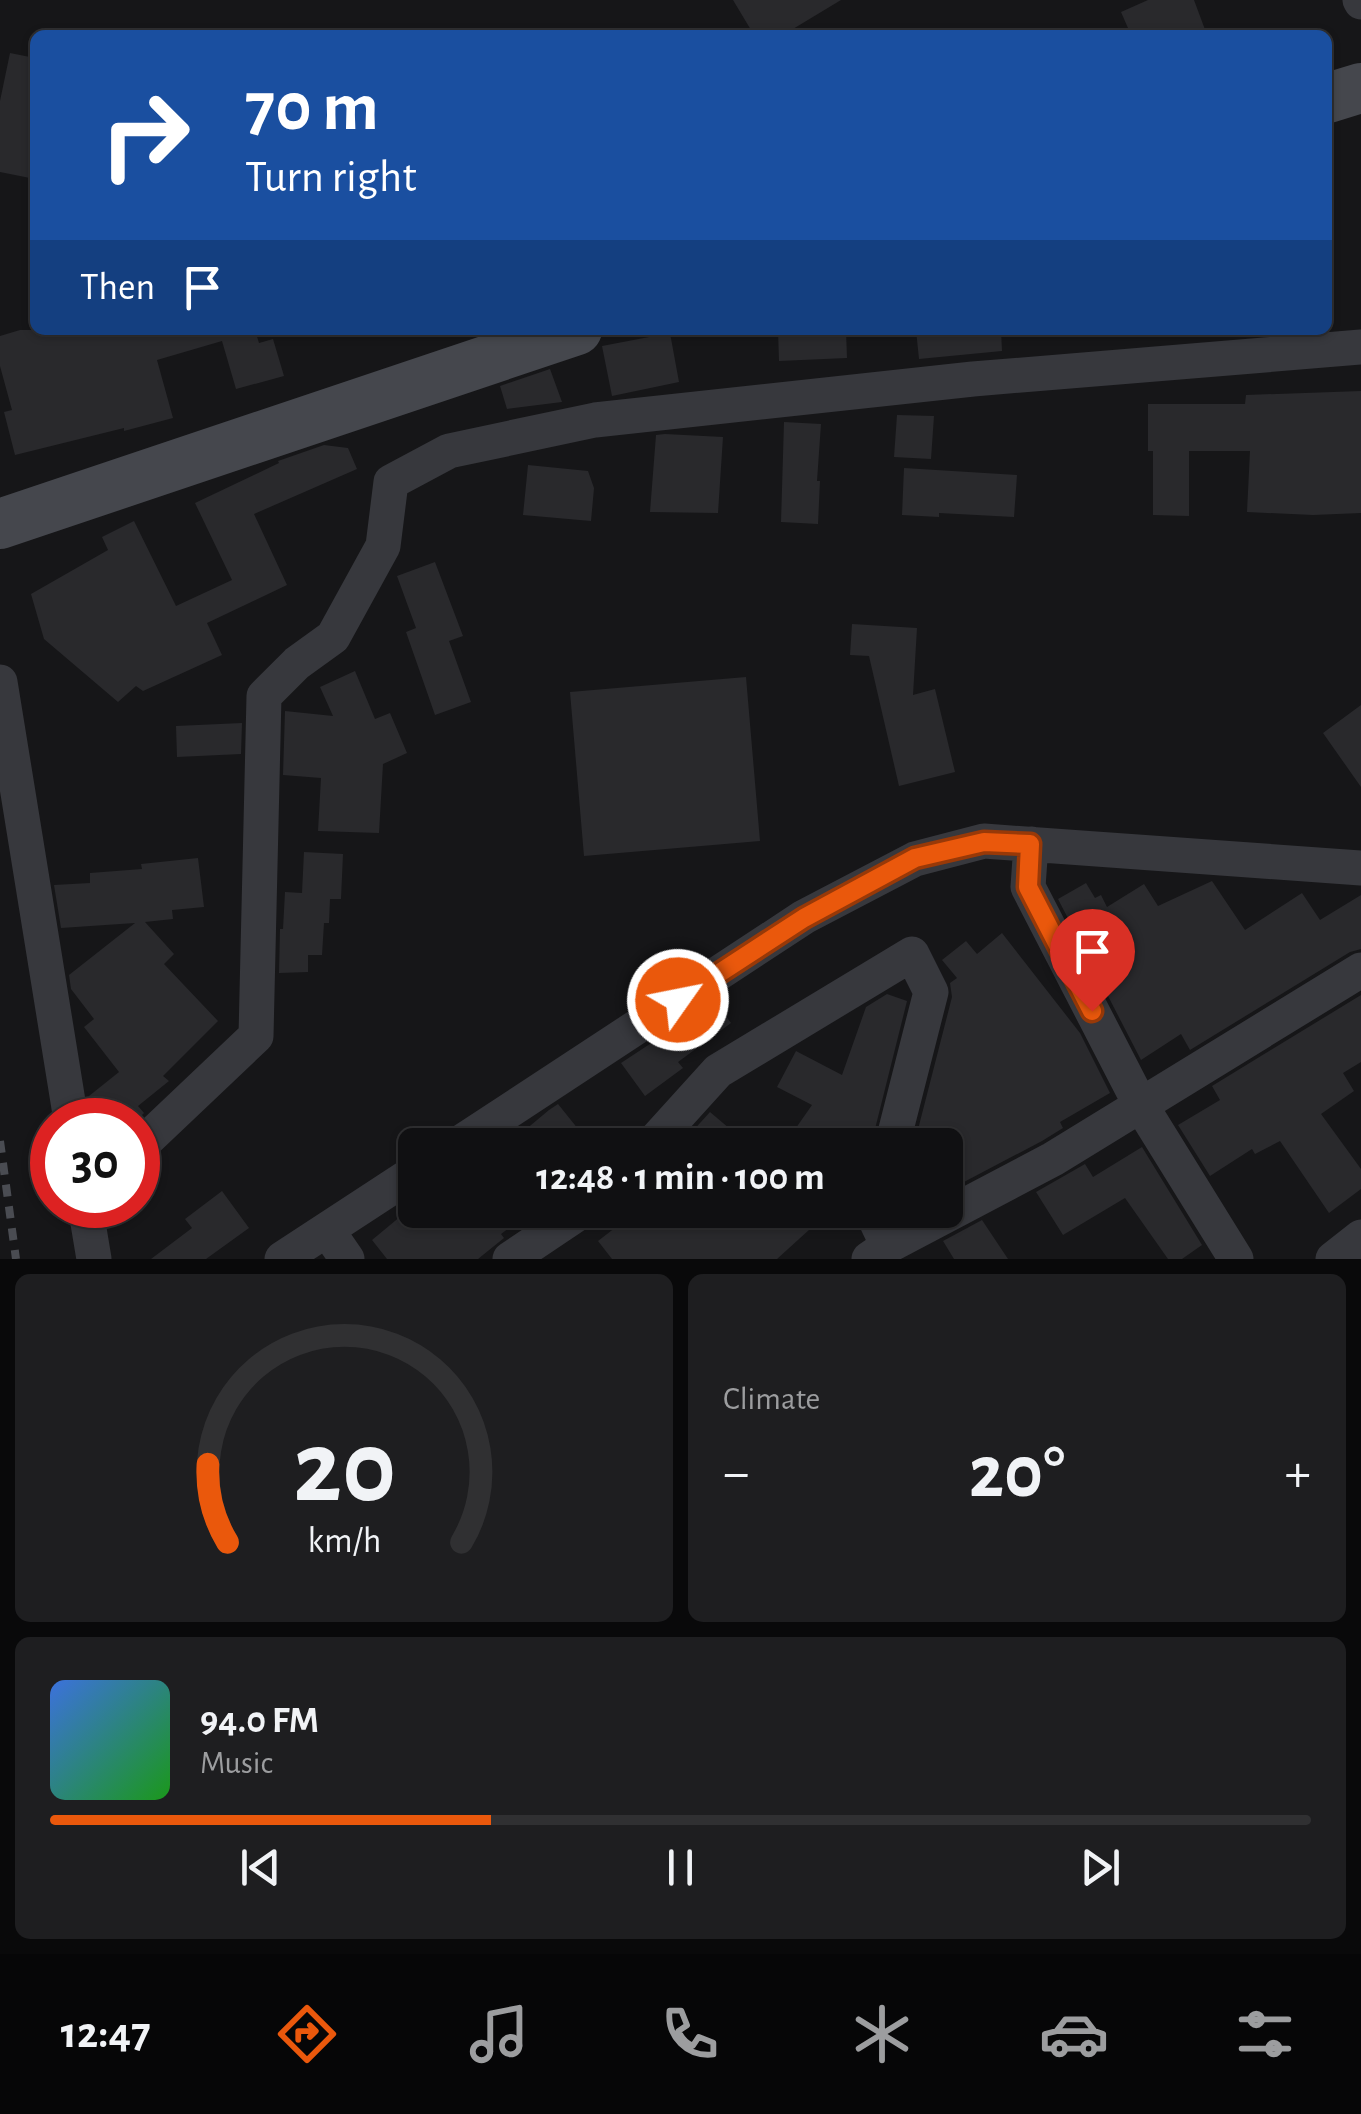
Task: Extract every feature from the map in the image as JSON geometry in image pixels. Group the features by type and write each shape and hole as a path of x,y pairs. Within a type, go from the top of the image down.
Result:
{"street":[{"path":"1332,97 1361,88"},
{"path":"0,524 563,335"},
{"path":"160,1127 256,1036 264,696 297,663 334,637 383,546 392,482 449,451 595,420 973,379 1361,347"},
{"path":"0,682 68,1098"},
{"path":"483,1128 804,918 915,858 984,842 1361,868"},
{"path":"1030,844 1028,887 1140,1104 1236,1259"},
{"path":"666,1128 718,1071 912,954 931,992 896,1128"},
{"path":"874,1228 878,1253 1054,1159 1361,970"},
{"path":"282,1259 337,1245 398,1188"},
{"path":"510,1259 556,1228"},
{"path":"1333,1259 1361,1237"}],"building":[{"path":"733,0 841,0 791,30 751,30"},
{"path":"1148,0 1194,0 1205,30 1129,30 1121,12"},
{"path":"10,53 30,57 30,178 0,172 0,101"},
{"path":"20,330 30,330 30,335 257,335 259,343 273,339 284,376 236,389 222,341 157,360 173,418 15,455 4,412 12,410 0,366 0,336"},
{"path":"670,335 679,382 612,396 602,346"},
{"path":"778,335 846,335 847,358 779,361"},
{"path":"917,335 1001,335 1002,351 919,359"},
{"path":"550,369 562,402 507,409 500,386"},
{"path":"1361,391 1361,513 1247,512 1250,451 1189,451 1189,516 1153,515 1148,404 1245,404 1246,395"},
{"path":"897,415 934,416 931,459 894,457"},
{"path":"784,422 821,424 818,524 781,522"},
{"path":"656,435 723,437 718,513 650,512"},
{"path":"324,445 348,448 357,469 254,514 287,585 207,623 222,655 143,691 136,686 118,702 44,639 31,594 108,550 102,537 134,521 176,606 232,580 195,503 278,461"},
{"path":"528,465 588,471 594,488 591,521 523,515"},
{"path":"904,468 1017,475 1014,517 902,515"},
{"path":"435,562 463,636 449,641 471,702 435,715 406,632 416,628 397,576"},
{"path":"852,624 917,628 913,695 935,689 955,772 899,786 869,656 850,655"},
{"path":"355,671 375,719 390,713 407,753 383,764 379,833 318,831 321,778 283,775 285,711 333,716 320,687"},
{"path":"746,677 760,841 584,856 570,692"},
{"path":"1361,705 1361,787 1323,733"},
{"path":"242,723 241,754 177,757 176,726"},
{"path":"304,852 343,854 341,899 330,899 322,955 308,955 308,972 279,973 285,892 302,893"},
{"path":"198,858 204,907 172,910 173,919 145,922 174,954 164,964 218,1021 163,1076 169,1081 148,1098 89,1098 119,1072 84,1027 94,1019 71,989 69,975 135,923 61,928 54,885 90,883 90,873 142,869 141,864"},
{"path":"1212,881 1245,930 1302,893 1320,920 1361,895 1361,949 1350,952 1190,1050 1181,1034 1141,1060 1058,899 1086,883 1095,898 1101,895 1107,907 1144,884 1158,906"},
{"path":"1002,933 1080,1033 1110,1093 1060,1122 1063,1128 1042,1141 963,1183 963,1128 918,1128 952,997 950,983 957,978 942,960 966,941 977,954"},
{"path":"887,994 907,1001 875,1128 796,1128 812,1105 777,1087 796,1051 842,1075 866,1007"},
{"path":"1361,995 1361,1062 1343,1073 1354,1091 1321,1114 1361,1169 1361,1189 1329,1213 1280,1141 1255,1154 1252,1149 1210,1176 1178,1125 1220,1100 1212,1086"},
{"path":"715,1001 731,1023 678,1062 683,1068 645,1096 621,1063"},
{"path":"558,1104 577,1128 527,1128"},
{"path":"710,1112 729,1128 695,1128"},
{"path":"1142,1147 1202,1245 1182,1259 1168,1259 1125,1198 1063,1235 1036,1192 1085,1164 1093,1177"},
{"path":"222,1191 249,1228 206,1259 151,1259 192,1228 185,1219"},
{"path":"398,1218 398,1228 509,1228 501,1234 504,1238 478,1259 387,1259 372,1240"},
{"path":"982,1220 1008,1259 954,1259 943,1241"},
{"path":"615,1228 811,1228 777,1259 612,1259 598,1241"}],"railway":[{"path":"0,1141 16,1259"}],"route":[{"path":"678,1000 804,918 915,858 984,842 1030,844 1028,887 1092,1011"}]}
